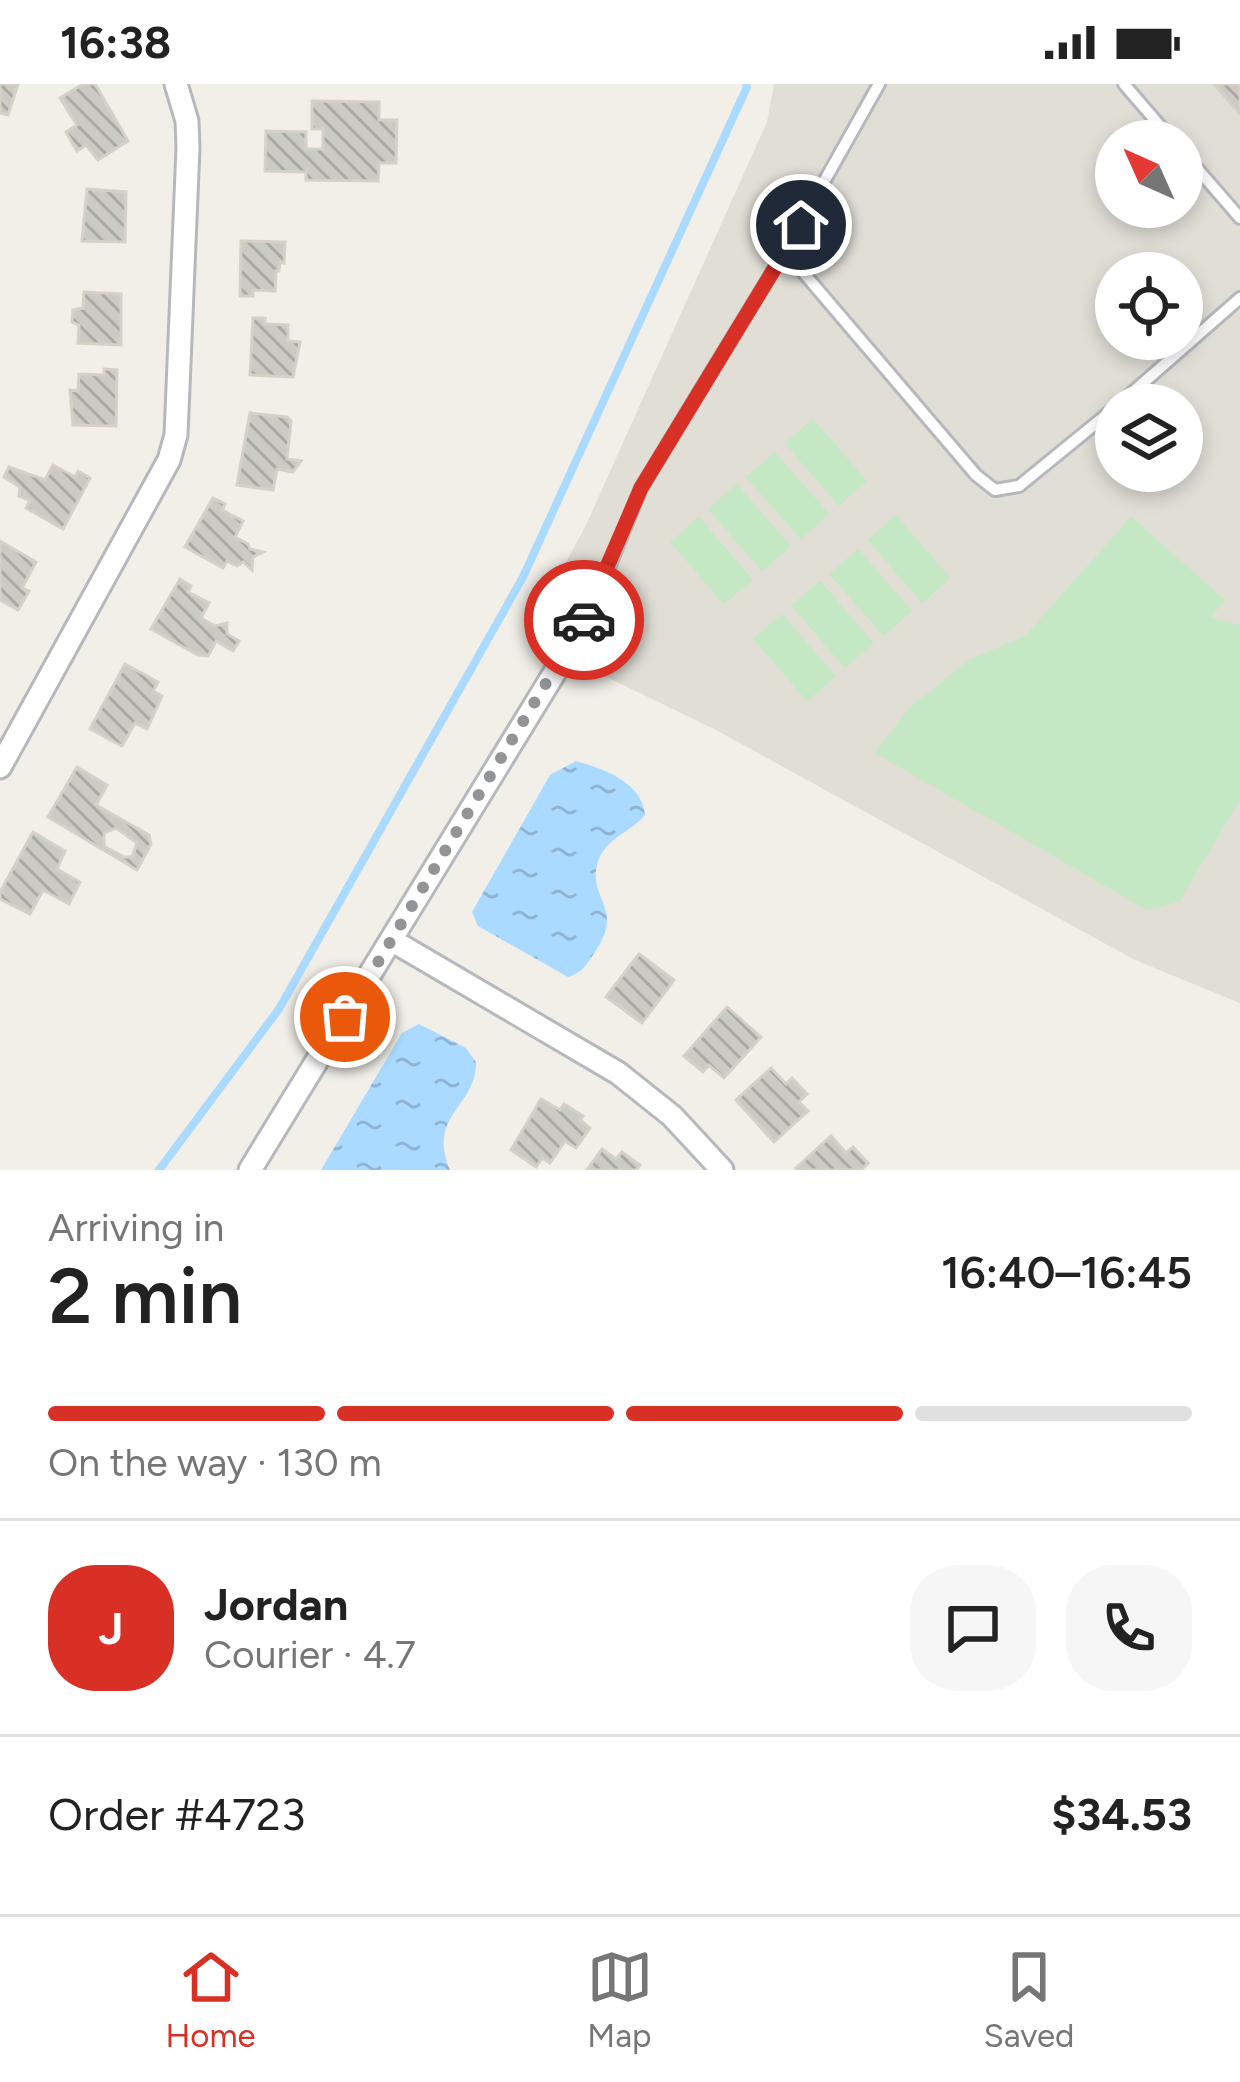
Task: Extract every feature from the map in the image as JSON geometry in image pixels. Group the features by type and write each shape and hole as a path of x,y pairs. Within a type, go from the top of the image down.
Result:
{"street":[{"path":"0,767 169,460 176,435 188,148 187,121 176,84"},
{"path":"250,1170 563,659"},
{"path":"392,941 618,1073 672,1116 722,1170"}],"lane":[{"path":"563,659 599,592 641,488 785,251 879,84"},
{"path":"1124,84 1155,120"},
{"path":"1203,175 1240,218"},
{"path":"785,251 976,475 995,490 1019,486 1095,424"},
{"path":"1142,384 1240,298"}],"shaded area":[{"path":"774,84 1240,84 1240,1003 1135,960 716,730 526,638 586,525 767,122"}],"green space":[{"path":"813,419 867,481 839,506 785,443"},
{"path":"775,452 829,514 801,539 746,477"},
{"path":"737,484 791,546 762,571 708,509"},
{"path":"896,515 950,578 922,603 868,540"},
{"path":"699,517 753,580 724,604 670,542"},
{"path":"1131,517 1225,600 1211,617 1240,625 1240,799 1180,901 1147,910 875,753 909,708 969,660 1025,636"},
{"path":"858,549 912,611 884,636 829,574"},
{"path":"820,581 874,643 845,668 791,605"},
{"path":"782,614 836,676 807,701 753,639"}],"water":[{"path":"576,761 629,786 645,815 613,841 598,861 597,885 607,924 604,937 584,967 568,977 478,926 472,912 550,775"},
{"path":"419,1024 466,1048 476,1062 469,1090 444,1136 450,1170 321,1170 402,1033"}],"building":[{"path":"0,84 18,84 8,115 0,113"},
{"path":"83,84 95,84 128,141 98,160 86,145 77,151 66,132 77,125 60,98"},
{"path":"1214,84 1240,84 1240,114"},
{"path":"312,101 379,102 379,120 397,120 396,163 379,163 378,181 306,180 306,172 265,171 266,131 306,132 306,149 323,149 323,129 312,129"},
{"path":"87,189 126,192 125,242 82,241"},
{"path":"241,241 285,242 275,291 253,290 253,296 240,296"},
{"path":"84,292 121,294 121,345 78,343 79,325 72,322 73,310 83,308"},
{"path":"253,318 288,325 288,341 300,342 293,377 250,375"},
{"path":"104,369 117,370 116,426 73,425 70,390 78,391 79,374 104,375"},
{"path":"250,413 291,421 287,459 301,461 293,472 277,469 273,490 237,485"},
{"path":"53,465 75,477 78,471 90,478 63,529 26,508 30,501 19,496 20,487 4,477 9,467 45,480"},
{"path":"213,498 225,504 222,510 243,521 235,537 263,552 253,557 252,570 243,562 237,566 227,561 223,568 185,547"},
{"path":"0,541 36,562 22,588 29,591 18,610 0,600"},
{"path":"180,579 191,586 188,592 209,603 201,618 215,626 227,623 227,634 239,641 233,651 216,641 208,656 198,655 151,629"},
{"path":"125,664 158,682 153,691 162,696 147,729 135,723 122,746 90,729"},
{"path":"77,767 107,785 96,805 149,835 151,844 137,870 48,817","holes":["116,828 137,843 132,857 124,857 104,846 104,833"]},
{"path":"33,832 65,851 57,869 80,882 69,904 43,890 30,914 0,899 0,892"},
{"path":"639,954 674,980 642,1023 606,997"},
{"path":"727,1007 761,1037 724,1078 709,1065 703,1072 684,1056"},
{"path":"771,1068 786,1084 792,1078 807,1094 799,1102 808,1111 774,1142 736,1100"},
{"path":"541,1099 560,1110 564,1104 583,1116 580,1120 590,1128 576,1148 565,1141 550,1163 542,1158 536,1167 511,1150"},
{"path":"831,1136 846,1153 853,1147 868,1163 861,1170 796,1168"},
{"path":"602,1149 616,1159 622,1152 640,1165 636,1170 587,1170"}],"waterway":[{"path":"159,1170 279,1009 523,577 746,84"}],"way so far":[{"path":"345,1017 584,620"}],"route":[{"path":"584,620 641,488 801,225"}]}
